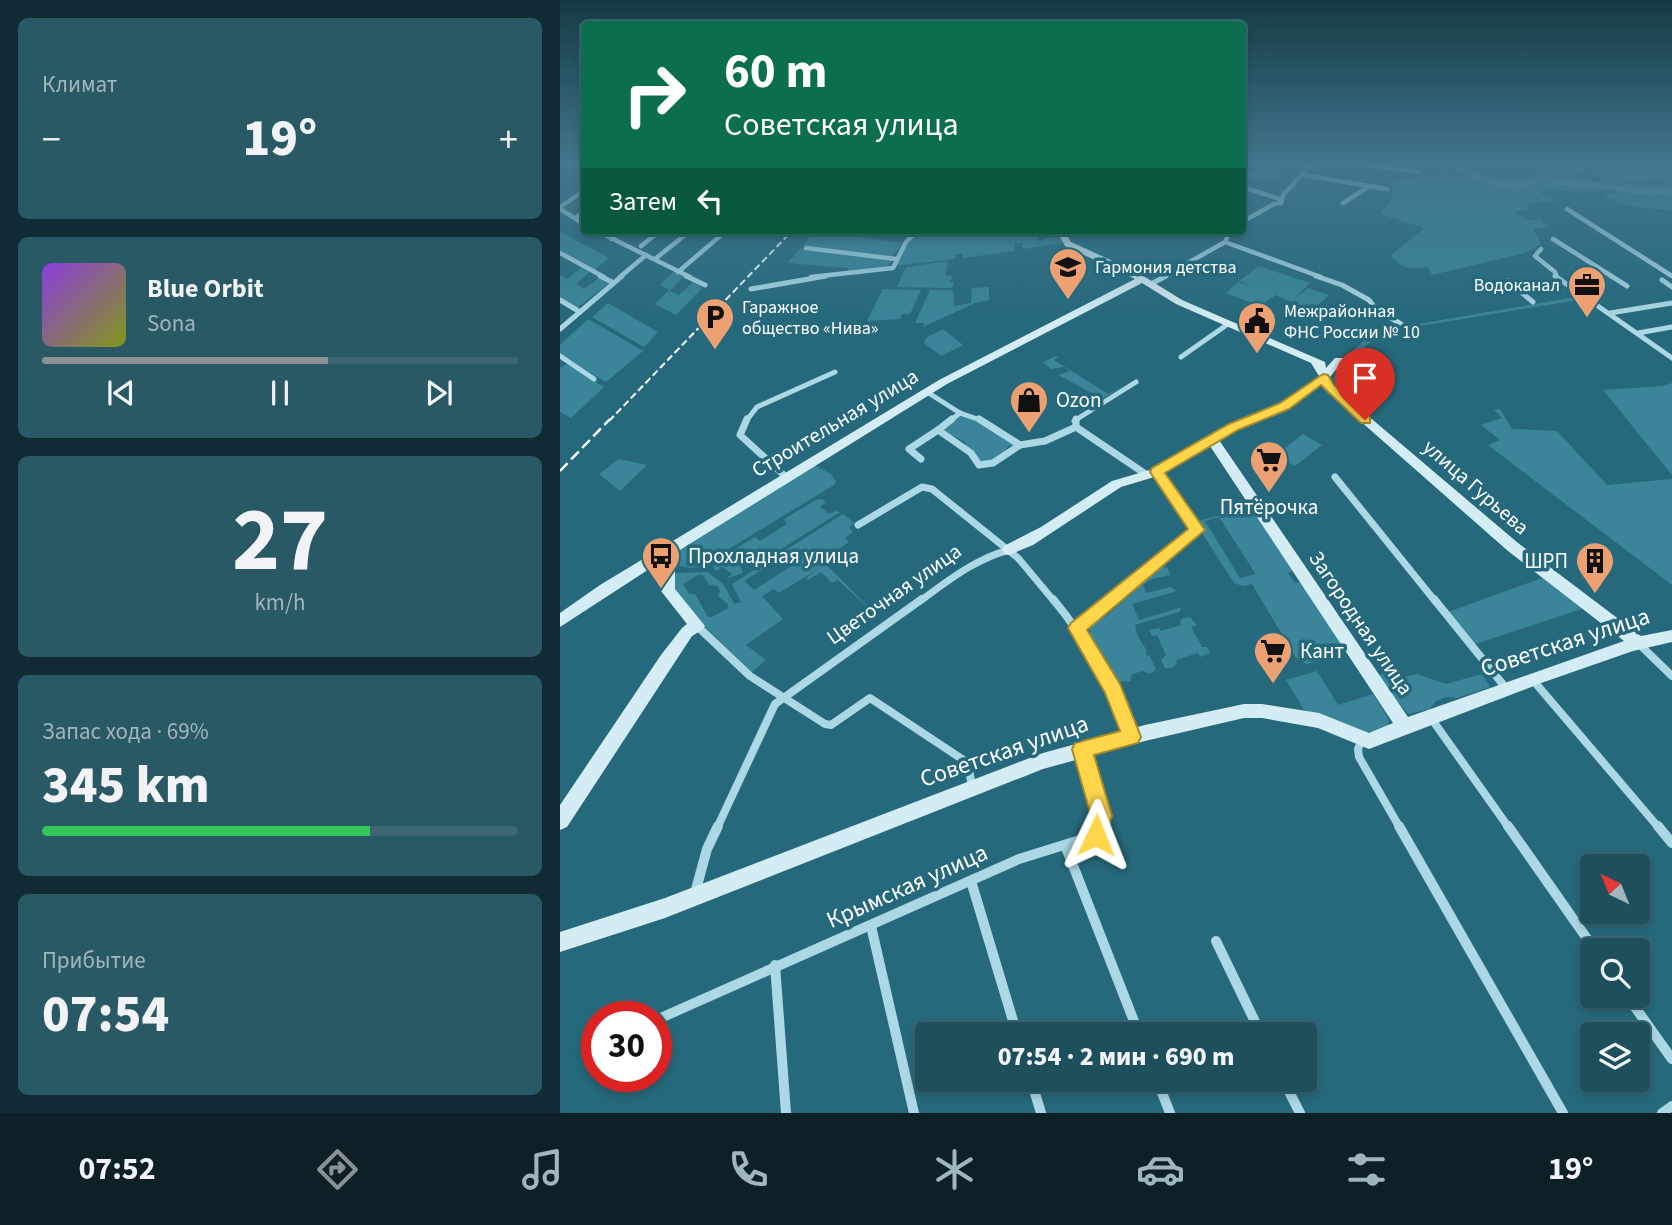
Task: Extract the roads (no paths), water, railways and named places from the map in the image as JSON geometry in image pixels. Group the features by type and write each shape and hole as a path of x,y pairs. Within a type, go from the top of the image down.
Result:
{"street":[{"path":"569,214 581,222"},
{"path":"575,218 581,214"},
{"path":"1575,214 1672,276"},
{"path":"604,235 705,285"},
{"path":"611,239 616,235"},
{"path":"641,246 655,235"},
{"path":"655,259 685,235"},
{"path":"678,272 721,235"},
{"path":"751,289 796,279 892,268 906,242 913,235"},
{"path":"1064,235 1068,244 1146,282 1173,299 1331,369"},
{"path":"1146,282 1225,242 1229,235"},
{"path":"1553,239 1627,286"},
{"path":"1225,242 1342,285 1369,300 1373,307 1401,324"},
{"path":"806,248 896,259"},
{"path":"1541,249 1535,256 1537,260 1671,357"},
{"path":"560,253 612,282"},
{"path":"560,329 612,282 646,256"},
{"path":"1662,280 1672,286"},
{"path":"1508,281 1533,302"},
{"name":"Строительная улица","path":"560,621 659,556 927,392 997,352 1146,282"},
{"path":"560,300 580,312"},
{"path":"1609,313 1672,303"},
{"path":"1181,357 1228,324"},
{"path":"1638,333 1672,327"},
{"path":"560,356 594,379"},
{"name":"улица Гурьева","path":"1315,362 1322,370 1331,369 1329,388 1455,499 1637,643 1672,676"},
{"name":"Цветочная улица","path":"782,698 968,567 990,555 1029,543 1115,484 1150,473 1212,439 1284,406 1331,369"},
{"path":"786,477 740,435 745,422 757,407 835,372"},
{"path":"1077,628 1197,530 1150,473 1076,427 1074,421 1084,412 1136,382"},
{"path":"927,392 961,413 982,420 1020,445"},
{"path":"921,460 909,449 961,413"},
{"path":"938,430 971,453 979,465 993,463 1020,445 1045,441 1076,427"},
{"name":"Загородная улица","path":"1212,439 1404,726"},
{"path":"1335,477 1506,687"},
{"path":"858,525 922,487 929,486 1009,550 1077,628 1113,690 1132,737"},
{"path":"659,556 668,571 668,591 696,626 750,676 782,698 831,725 870,698 968,763 972,787"},
{"path":"560,821 667,660 687,632 696,626"},
{"name":"Советская улица","path":"560,942 695,897 972,787 1082,749 1244,711 1262,711 1319,721 1369,741 1429,715 1506,687 1637,643 1672,636"},
{"path":"1531,679 1672,843"},
{"path":"695,897 695,885 707,849 775,704 782,698"},
{"path":"1429,715 1587,938"},
{"path":"1362,740 1358,749 1359,757 1563,1113"},
{"name":"Крымская улица","path":"672,1013 1018,859 1096,835 1101,816 1082,749"},
{"path":"1065,845 1134,1022"},
{"path":"971,881 1013,1022"},
{"path":"871,926 914,1113"},
{"path":"1216,941 1255,1022"},
{"path":"775,965 786,1113"},
{"path":"1636,1008 1672,1059"},
{"path":"1035,1092 1041,1113"},
{"path":"1162,1092 1170,1113"},
{"path":"1289,1092 1300,1113"},
{"path":"1662,1113 1672,1106"}],"railway":[{"path":"609,421 788,235"},
{"path":"560,471 610,419"}],"place":[{"name":"Гармония детства","path":"1068,301"},
{"name":"Водоканал","path":"1587,319"},
{"name":"Гаражное общество «Нива»","path":"715,351"},
{"name":"Межрайонная ФНС России № 10","path":"1257,355"},
{"name":"Ozon","path":"1029,434"},
{"name":"Пятёрочка","path":"1269,494"},
{"name":"Прохладная улица","path":"661,590"},
{"name":"ШРП","path":"1595,595"},
{"name":"Кант","path":"1273,685"}]}
